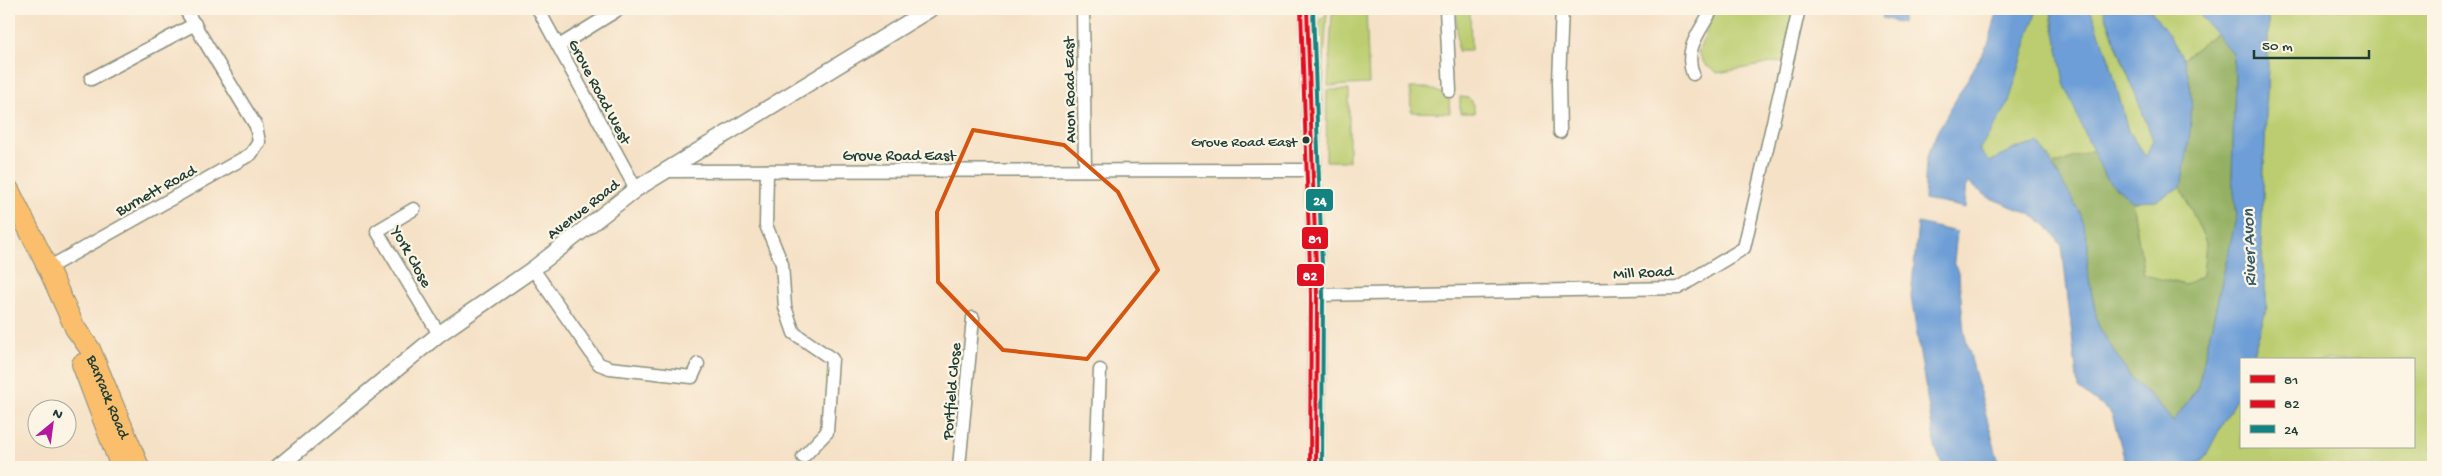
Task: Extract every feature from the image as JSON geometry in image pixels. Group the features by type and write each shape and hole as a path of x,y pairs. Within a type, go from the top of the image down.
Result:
{"main road":[{"path":"1307,9 1317,295 1316,467"},
{"name":"Barrack Road","path":"9,190 48,268 75,328 90,349 139,467"},
{"name":"Barrack Road","path":"75,328 78,354 121,467"}],"street":[{"path":"92,79 195,24 185,9"},
{"name":"Grove Road West","path":"538,9 636,189"},
{"path":"559,46 619,9"},
{"name":"Avenue Road","path":"278,467 439,334 533,269 636,189 930,9"},
{"name":"Avon Road East","path":"1083,9 1085,170"},
{"path":"1446,9 1450,91"},
{"path":"1560,132 1558,82 1562,9"},
{"path":"1693,74 1689,64 1689,51 1712,9"},
{"name":"Mill Road","path":"1317,295 1678,288 1744,248 1799,9"},
{"name":"Burnett Road","path":"48,268 251,154 259,142 256,126 195,24"},
{"name":"Grove Road East","path":"667,171 1312,170"},
{"path":"767,171 766,225 782,264 785,307 794,333 832,359 827,432 803,457"},
{"name":"York Close","path":"414,209 377,231 439,334"},
{"path":"533,269 599,364 610,368 694,383 698,364"},
{"name":"Portfield Close","path":"959,467 972,318"},
{"path":"1096,467 1100,370"}],"highlighted area":[{"path":"973,130 1064,145 1118,192 1158,270 1087,359 1003,350 938,282 937,212"}],"green space":[{"path":"1354,9 1366,9 1369,84 1328,86 1332,15"},
{"path":"1456,9 1470,9 1471,51 1458,51"},
{"path":"1716,9 1795,9 1783,61 1718,73 1705,65 1698,52"},
{"path":"2037,9 2051,9 2052,22 2081,125 2093,150 2054,165 2039,143 2014,149 1989,162 1979,149 1997,116 2012,81"},
{"path":"2090,9 2103,9 2147,124 2153,140 2146,157 2128,131 2110,62"},
{"path":"2150,9 2195,9 2217,32 2183,59"},
{"path":"2268,9 2433,9 2433,467 2187,467 2203,460 2240,391 2240,448 2414,448 2414,358 2252,358 2267,307 2261,244 2268,63"},
{"path":"1327,13 1321,108 1317,30 1320,21"},
{"path":"2217,32 2232,52 2235,76 2232,178 2237,214 2198,387 2173,422 2157,402 2130,377 2098,325 2087,269 2088,243 2054,165 2093,150 2106,179 2132,201 2144,275 2185,285 2203,275 2206,243 2181,187 2187,151 2190,84 2183,59"},
{"path":"1410,88 1430,88 1449,97 1450,113 1411,112"},
{"path":"1327,90 1349,90 1349,161 1326,161"},
{"path":"1460,97 1468,98 1472,101 1475,113 1460,113"},
{"path":"2181,187 2206,243 2203,275 2185,285 2144,275 2132,201 2156,200"}],"water":[{"path":"1884,9 1904,9 1902,23 1882,18"},
{"name":"River Avon","path":"1998,9 2037,9 2008,105 1979,150 1990,162 2014,149 2039,143 2080,212 2088,243 2087,269 2098,325 2130,377 2157,402 2173,422 2198,387 2237,214 2232,178 2235,76 2232,53 2195,9 2268,9 2268,63 2261,244 2267,307 2252,358 2240,358 2240,391 2203,461 2187,467 2127,467 2112,414 2078,388 2062,246 2047,226 2032,215 1988,197 1967,182 1965,208 1924,199 1926,159 1937,132 1989,42"},
{"path":"2051,9 2090,9 2110,62 2128,131 2146,157 2153,140 2103,9 2150,9 2184,61 2191,92 2191,124 2181,187 2156,200 2132,201 2106,179 2064,83"},
{"path":"1918,223 1957,232 1954,261 1959,276 1964,332 2000,467 1943,467 1935,447 1911,297"}],"transit line":[{"name":"82","path":"1301,9 1311,295 1310,467"},
{"name":"81","path":"1307,9 1317,295 1316,467"},
{"name":"24","path":"1313,9 1323,295 1322,467"}],"place":[{"name":"Grove Road East","path":"1306,140"}]}
